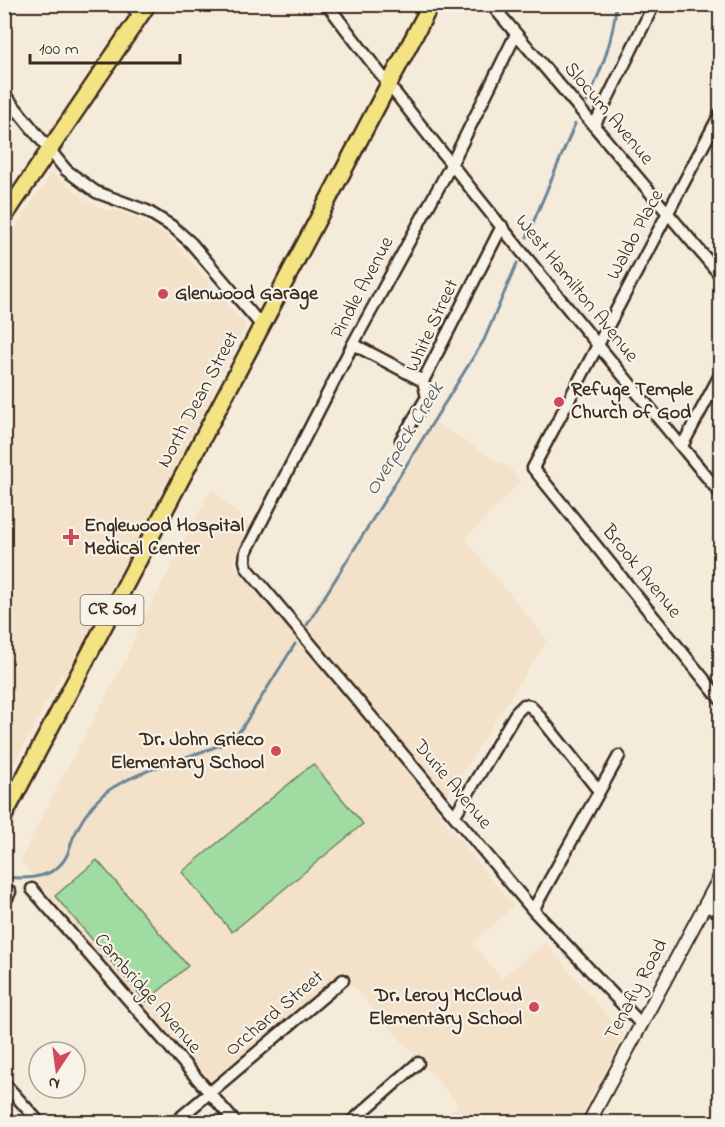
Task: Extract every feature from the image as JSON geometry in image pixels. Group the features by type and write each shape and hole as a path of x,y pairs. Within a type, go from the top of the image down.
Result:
{"main road":[{"name":"North Dean Street","path":"4,816 431,4"},
{"path":"4,217 49,151 139,8"}],"street":[{"name":"West Hamilton Avenue","path":"327,4 405,107 720,493"},
{"name":"Slocum Avenue","path":"491,4 720,275"},
{"path":"594,126 654,4"},
{"name":"Pindle Avenue","path":"245,561 246,552 353,344 452,163 516,34"},
{"path":"4,94 66,170 91,189 147,211 177,231 191,243 262,326"},
{"name":"Waldo Place","path":"533,468 720,114"},
{"name":"White Street","path":"401,440 427,397 423,381 502,226"},
{"path":"353,344 423,381"},
{"path":"682,446 720,375"},
{"name":"Brook Avenue","path":"533,468 720,699"},
{"name":"Durie Avenue","path":"245,561 261,584 533,910 641,1024"},
{"path":"454,815 516,713 524,705 530,706 536,712 599,791"},
{"path":"533,910 619,756"},
{"name":"Tenafly Road","path":"589,1122 720,877"},
{"name":"Cambridge Avenue","path":"32,889 235,1122"},
{"path":"4,904 10,892"},
{"path":"705,905 720,913"},
{"name":"Orchard Street","path":"175,1122 343,980"},
{"path":"351,1122 418,1064"},
{"path":"4,1083 39,1122"}],"shaded area":[{"name":"Englewood Hospital Medical Center","path":"52,173 87,201 109,212 115,210 139,219 165,235 176,244 246,326 222,371 219,372 210,400 65,677 61,675 5,781 5,243"},
{"name":"Dr. John Grieco Elementary School","path":"435,423 512,470 520,483 465,539 547,640 437,812 513,906 473,943 501,979 545,942 624,1035 578,1122 438,1122 459,1105 341,973 209,1083 20,861 124,663 139,628 212,488 251,527 232,562 295,635"}],"green space":[{"path":"313,764 363,824 232,932 182,872"},
{"path":"97,860 188,966 146,1002 55,896"}],"waterway":[{"name":"Overpeck Creek","path":"587,102 610,42 616,4"},
{"name":"Overpeck Creek","path":"527,237 575,124"},
{"name":"Overpeck Creek","path":"307,625 484,340 517,263"},
{"name":"Overpeck Creek","path":"6,877 41,876 56,869 67,855 86,815 96,802 112,788 233,738 242,728 295,644"}],"place":[{"name":"Glenwood Garage","path":"163,294"},
{"name":"Refuge Temple Church of God","path":"559,402"},
{"name":"Englewood Hospital Medical Center","path":"71,537"},
{"name":"Dr. John Grieco Elementary School","path":"276,751"},
{"name":"Dr. Leroy McCloud Elementary School","path":"534,1007"}]}
